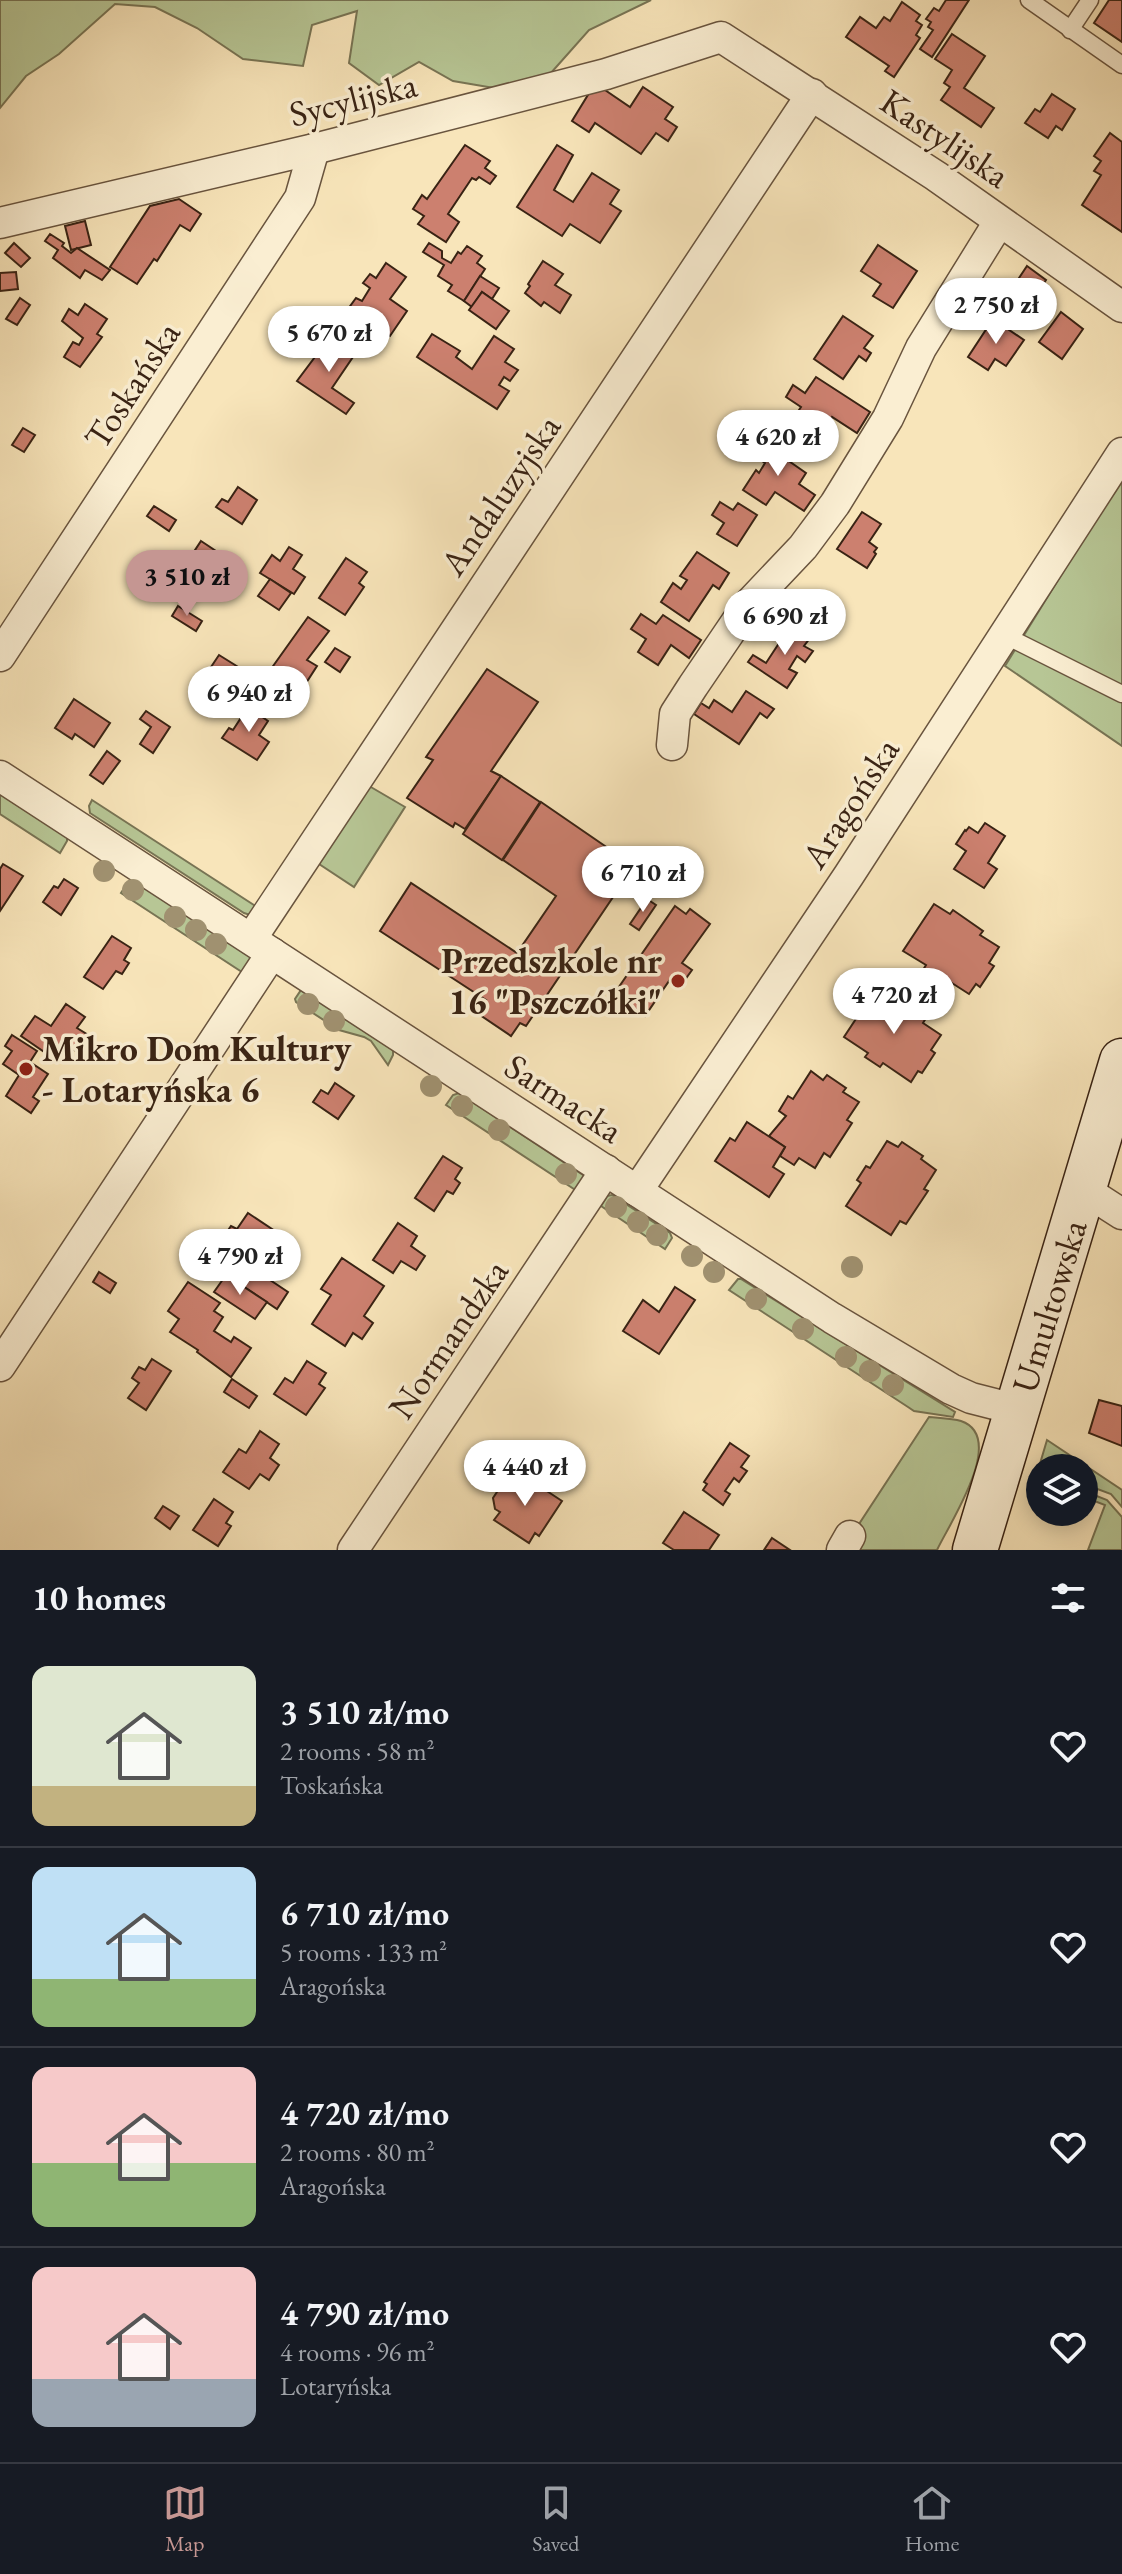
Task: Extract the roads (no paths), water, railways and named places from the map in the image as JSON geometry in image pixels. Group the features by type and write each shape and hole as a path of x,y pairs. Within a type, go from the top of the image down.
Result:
{"street":[{"name":"Kastylijska","path":"721,37 812,94 1122,307"},
{"name":"Sycylijska","path":"0,223 314,149 606,74 721,37"},
{"name":"Andaluzyjska","path":"0,1366 262,946 812,94"},
{"name":"Toskańska","path":"0,656 300,198 314,149"},
{"path":"672,745 675,714 748,605 803,547 835,504 888,418 921,348 999,222"},
{"name":"Aragońska","path":"637,1191 849,875 1122,454"},
{"name":"Sarmacka","path":"0,776 832,1318 951,1389 971,1398 1018,1410"},
{"name":"Umultowska","path":"975,1550 1122,1061"},
{"name":"Normandzka","path":"353,1550 606,1170"},
{"path":"1083,1189 1122,1214"}],"lane":[{"path":"1029,0 1122,65"},
{"path":"1070,30 1090,0"},
{"path":"1004,635 1122,694"}],"place":[{"name":"Przedszkole nr 16 \"Pszczółki\"","path":"678,981"},
{"name":"Mikro Dom Kultury - Lotaryńska 6","path":"26,1069"}]}
